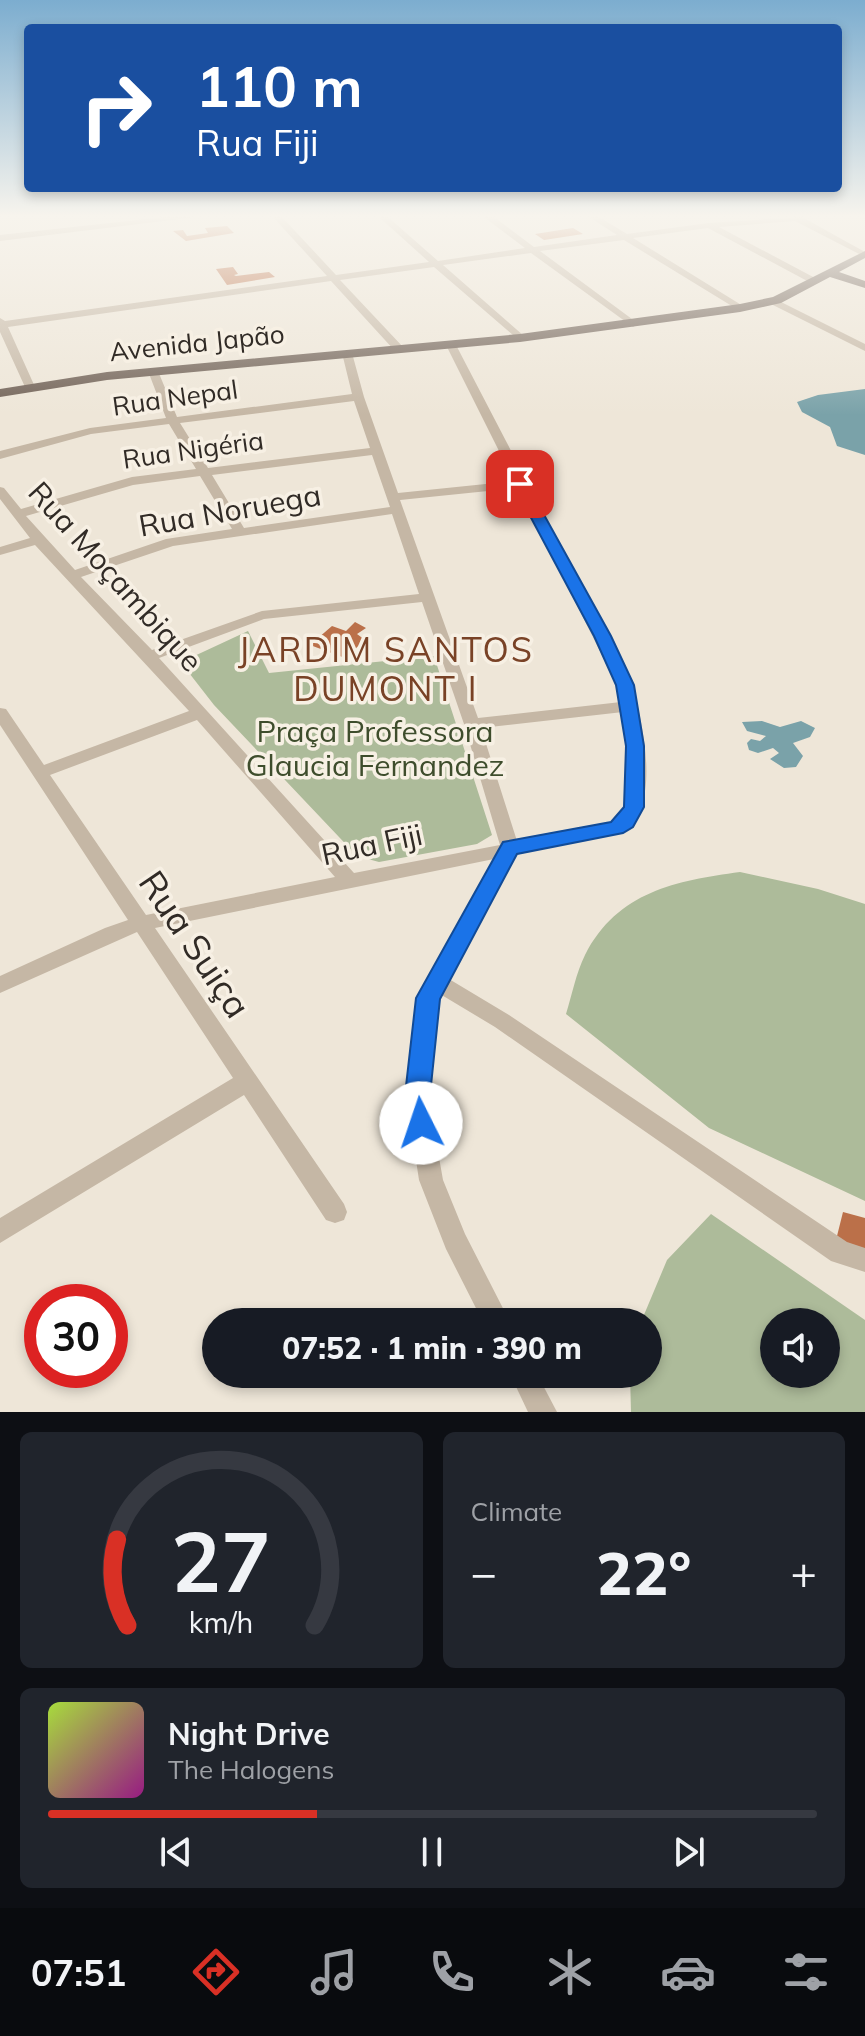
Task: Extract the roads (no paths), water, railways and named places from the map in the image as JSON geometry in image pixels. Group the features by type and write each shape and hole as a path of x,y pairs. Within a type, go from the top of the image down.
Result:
{"main road":[{"name":"Avenida Japão","path":"0,393 153,371 451,345 633,324 740,308 774,300 810,283"},
{"path":"774,300 822,283"}],"street":[{"path":"30,387 0,323 297,283"},
{"path":"338,283 399,349"},
{"path":"458,283 520,338"},
{"path":"577,283 633,324"},
{"path":"698,283 740,308"},
{"path":"774,300 865,348"},
{"path":"451,345 520,484 602,636 625,685 630,706 472,724"},
{"path":"347,353 358,397 472,724 510,847 428,998 417,1095 431,1180 455,1241 490,1308"},
{"path":"153,371 172,419 240,532"},
{"name":"Rua Nepal","path":"0,455 90,431 358,397"},
{"name":"Rua Nigéria","path":"19,514 113,485 378,451"},
{"name":"Rua Noruega","path":"74,575 155,546 520,484"},
{"name":"Rua Moçambique","path":"0,491 38,540 149,656 349,880"},
{"path":"0,551 38,540"},
{"path":"149,656 262,615 428,597"},
{"name":"Rua Fiji","path":"0,985 112,933 141,923 616,828 630,816 636,794 630,706"},
{"name":"Rua Suiça","path":"0,713 335,1212"},
{"path":"41,772 199,713"},
{"path":"437,982 515,1030 840,1252 865,1260"},
{"path":"0,1231 247,1081"},
{"path":"530,1388 543,1412"}],"water":[{"path":"865,389 865,455 837,446 830,427 802,412 797,402 818,395"},
{"path":"762,721 780,727 801,721 815,728 810,737 793,743 803,756 796,767 784,768 770,759 779,753 773,748 758,753 749,750 747,743 751,739 760,741 766,736 747,731 742,722"}],"district":[{"name":"JARDIM SANTOS DUMONT I","path":"386,670"}],"park label":[{"name":"Praça Professora Glaucia Fernandez","path":"375,749"}]}
